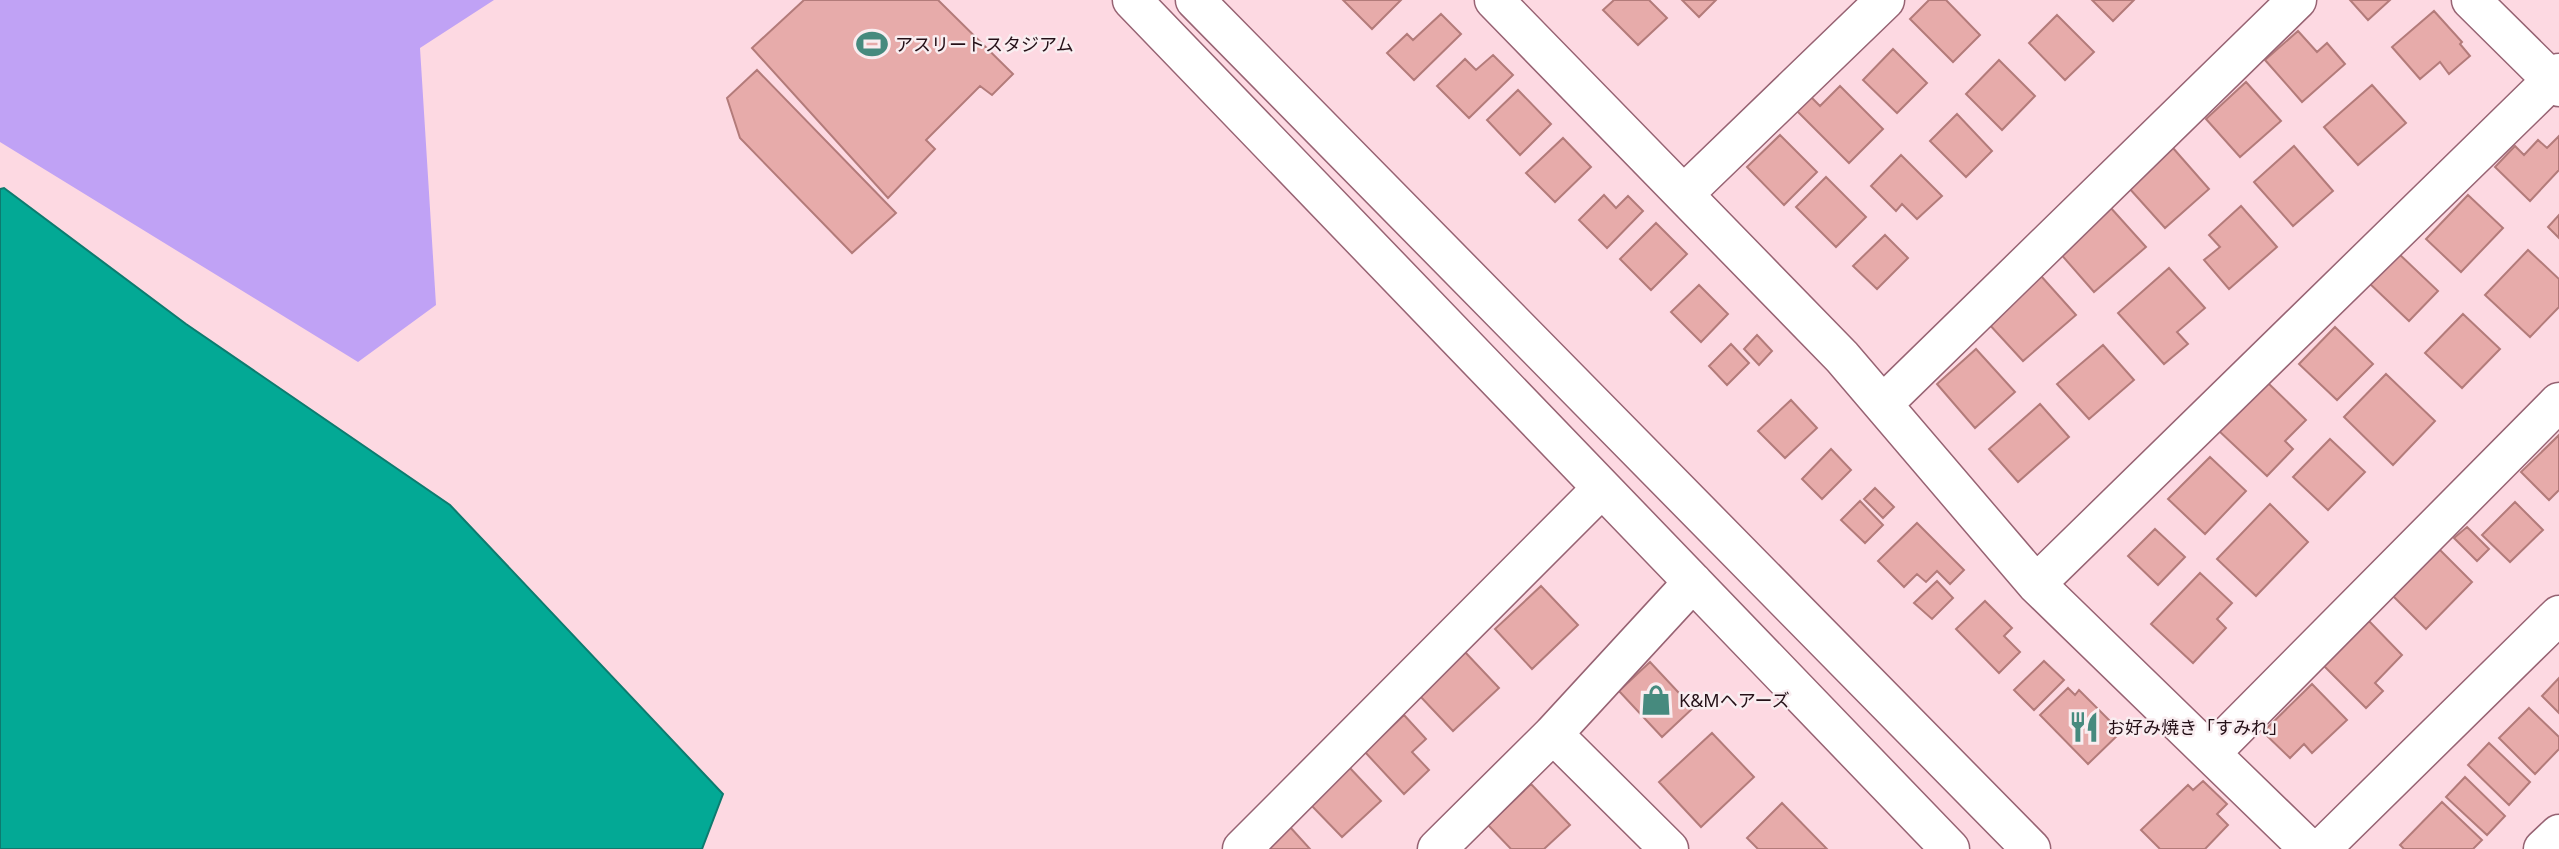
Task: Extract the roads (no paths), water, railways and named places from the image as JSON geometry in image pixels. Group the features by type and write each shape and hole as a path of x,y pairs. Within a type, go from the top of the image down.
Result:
{"street":[{"path":"1132,0 1950,849"},
{"path":"1195,0 2031,849"},
{"path":"1494,0 1843,357 2036,584 2309,849"},
{"path":"1684,194 1885,0"},
{"path":"1883,404 2297,0"},
{"path":"2036,584 2557,80 2471,0"},
{"path":"2211,753 2559,402"},
{"path":"1241,849 1602,488"},
{"path":"1437,849 1553,734 1693,582"},
{"path":"2321,849 2559,615"},
{"path":"1553,734 1669,849"},
{"path":"2543,849 2559,834"}],"place":[{"name":"アスリートスタジアム","path":"872,44"},
{"name":"K&Mヘアーズ","path":"1656,700"},
{"name":"お好み焼き「すみれ」","path":"2084,727"}]}
